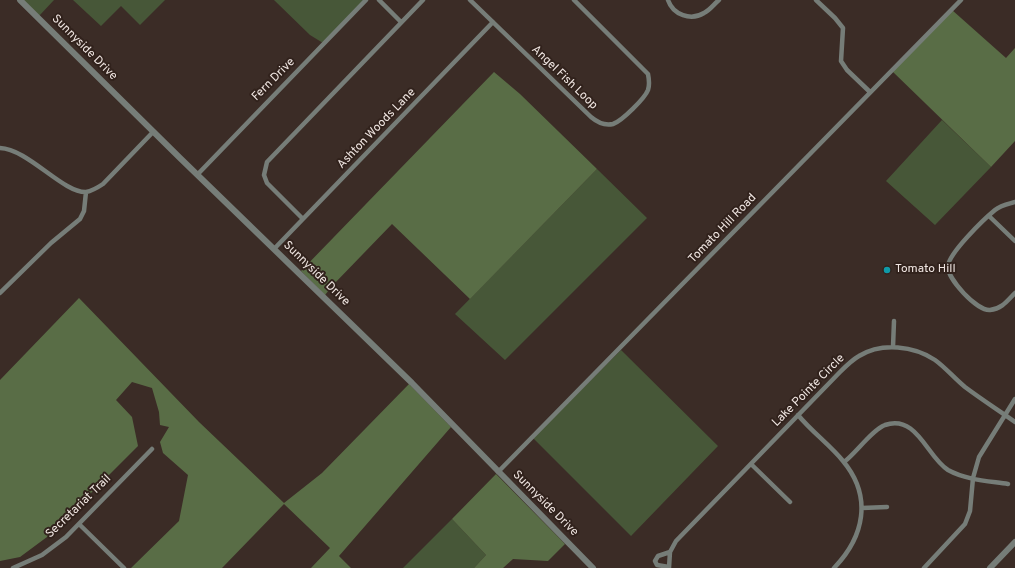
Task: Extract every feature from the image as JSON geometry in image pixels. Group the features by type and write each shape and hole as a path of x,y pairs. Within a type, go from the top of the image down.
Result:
{"street":[{"name":"Sunnyside Drive","path":"20,0 197,175 412,383 594,568"},
{"name":"Fern Drive","path":"197,175 366,0"},
{"path":"378,0 401,22"},
{"path":"303,219 267,183 264,175 267,162 423,0"},
{"name":"Angel Fish Loop","path":"470,0 590,117 601,124 614,124 621,120 645,96 648,90 648,74 574,0"},
{"path":"668,0 671,8 687,16 694,16 704,13 718,0"},
{"path":"816,0 835,18 842,28 840,56 843,66 870,92"},
{"name":"Tomato Hill Road","path":"498,472 960,0"},
{"name":"Ashton Woods Lane","path":"274,249 493,22"},
{"path":"0,148 16,152 71,187 86,192 96,189 103,184 153,132"},
{"path":"0,293 51,243 80,219 84,211 86,192"},
{"path":"1015,202 999,207 989,216 955,252 948,264 948,272 956,284 979,306 985,309 998,308 1015,293"},
{"path":"989,216 1015,241"},
{"path":"893,347 894,321"},
{"name":"Lake Pointe Circle","path":"670,552 676,541 798,416 855,358 866,352 893,347 911,349 925,354 944,367 976,395 1015,422"},
{"path":"924,568 965,524 970,511 973,478 983,448 1015,399"},
{"path":"798,416 844,462 858,488 862,508 860,526 854,542 844,557 834,568"},
{"path":"844,462 881,427 897,424 907,427 916,433 943,466 955,473 973,478 1008,484"},
{"name":"Secretariat Trail","path":"13,568 53,548 79,524 152,449"},
{"path":"751,464 790,502"},
{"path":"862,508 887,507"},
{"path":"79,524 124,568"},
{"path":"990,568 1015,542"},
{"path":"670,552 669,567 660,567 657,565 655,561 658,556 670,552"}],"green space":[{"path":"23,0 54,0 39,16"},
{"path":"73,0 165,0 140,25 121,6 101,26"},
{"path":"274,0 365,0 323,43 310,35"},
{"path":"952,10 1006,58 1015,48 1015,141 991,167 892,71"},
{"path":"494,72 520,94 597,169 470,299 392,224 325,295 301,271"},
{"path":"942,120 991,167 935,225 886,181"},
{"path":"597,169 647,218 505,360 455,314"},
{"path":"79,298 199,422 284,503 322,473 409,384 451,427 339,556 351,568 311,568 330,548 284,504 222,568 131,568 179,521 188,475 163,453 160,442 169,427 160,425 159,412 152,388 132,382 116,400 132,417 138,446 47,537 20,557 0,561 0,380"},
{"path":"621,350 718,446 631,536 533,438"},
{"path":"496,474 565,544 548,561 513,559 503,568 474,568 486,555 452,519"},
{"path":"452,519 486,555 474,568 403,568"}],"place":[{"name":"Tomato Hill","path":"887,270"}]}
